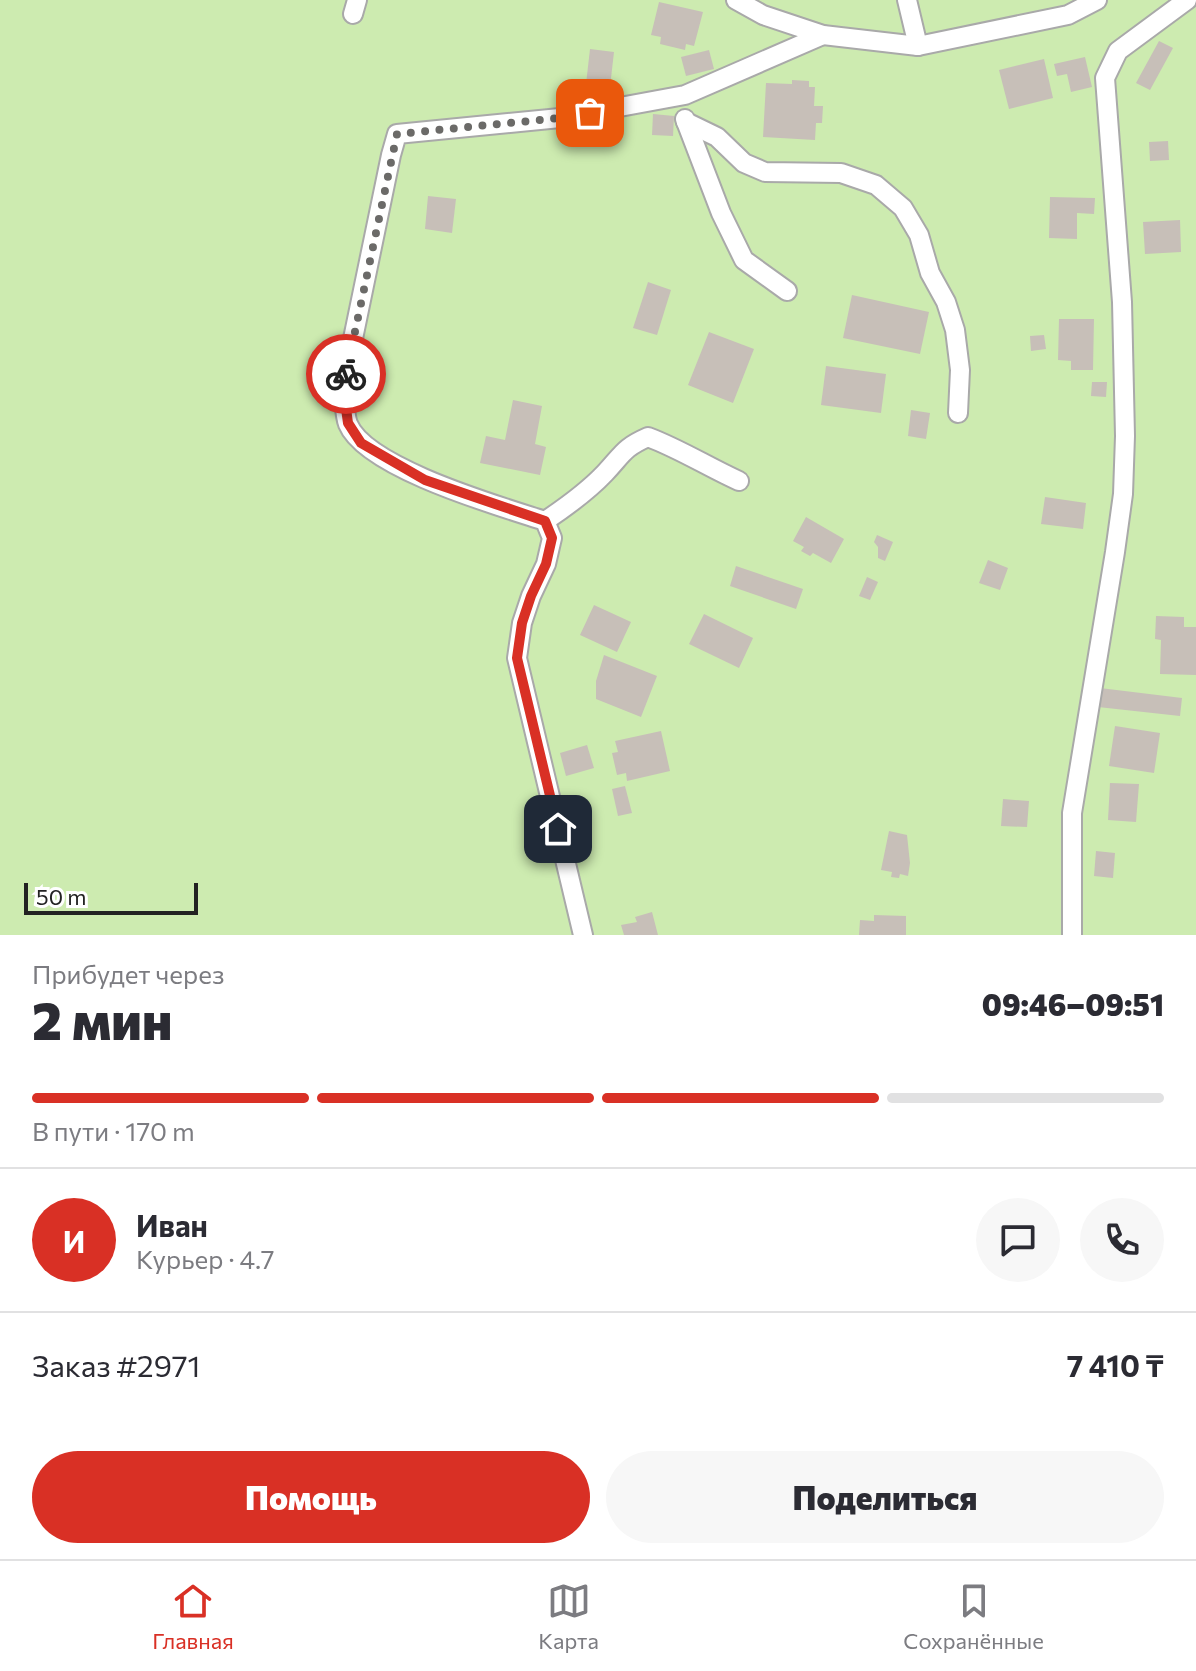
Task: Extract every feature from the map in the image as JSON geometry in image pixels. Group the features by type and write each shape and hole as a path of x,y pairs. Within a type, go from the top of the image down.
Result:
{"street":[{"path":"736,0 763,15 823,35 918,46 1068,15 1097,0"},
{"path":"907,0 918,46"},
{"path":"1072,935 1072,813 1123,494 1122,302 1105,78 1118,51 1187,0"},
{"path":"583,935 517,658 522,623 546,564 552,538 545,521 425,480 361,443 348,423 343,387 397,134 560,118 678,97 823,35"},
{"path":"678,97 721,213 744,260 787,291"},
{"path":"686,122 717,137 744,163 765,172 841,173 876,185 903,208 919,235 930,273 946,302 955,330 960,370 958,413"},
{"path":"545,521 574,502 628,446 648,437 677,447 708,468 739,481"}],"green space":[{"path":"0,0 1196,0 1196,935 0,935"}],"building":[{"path":"659,2 703,12 694,46 686,44 685,50 660,44 661,37 651,35"},
{"path":"1159,41 1173,48 1150,90 1136,83"},
{"path":"590,49 614,52 610,87 586,84"},
{"path":"709,50 714,69 686,76 681,57"},
{"path":"1085,57 1092,87 1071,92 1067,74 1057,76 1054,64"},
{"path":"1044,59 1053,98 1009,109 999,70"},
{"path":"792,80 809,81 809,87 815,87 814,106 823,106 822,123 816,123 815,140 763,137 766,83 792,84"},
{"path":"653,114 674,116 673,136 652,135"},
{"path":"1168,141 1169,160 1150,161 1149,142"},
{"path":"428,196 456,199 452,233 425,229"},
{"path":"1050,197 1095,198 1094,214 1077,213 1077,239 1049,238"},
{"path":"1180,220 1181,252 1145,254 1143,222"},
{"path":"648,282 671,290 657,335 633,328"},
{"path":"852,295 929,312 920,354 843,338"},
{"path":"1059,319 1094,319 1093,370 1071,370 1071,361 1058,360"},
{"path":"709,332 754,349 733,403 688,385"},
{"path":"1044,335 1046,349 1031,351 1030,336"},
{"path":"826,366 886,374 881,413 821,405"},
{"path":"1092,382 1107,382 1106,397 1091,396"},
{"path":"513,400 542,406 535,444 546,447 540,475 480,463 486,436 505,440"},
{"path":"911,410 930,413 926,439 908,436"},
{"path":"1045,497 1086,503 1083,529 1041,524"},
{"path":"806,517 844,539 831,563 813,553 810,556 801,551 804,547 793,541"},
{"path":"877,535 893,542 885,561 878,558 878,547 874,542"},
{"path":"988,560 1008,568 1000,590 979,583"},
{"path":"736,566 803,589 796,609 730,586"},
{"path":"867,577 878,582 870,600 859,596"},
{"path":"594,605 631,622 617,652 580,635"},
{"path":"704,614 753,638 739,668 689,644"},
{"path":"1156,616 1184,617 1184,627 1196,627 1196,675 1160,674 1161,640 1155,639"},
{"path":"604,655 657,676 641,717 596,699 596,681"},
{"path":"1100,688 1182,698 1180,716 1098,707"},
{"path":"1115,726 1160,733 1154,773 1109,766"},
{"path":"661,731 670,771 627,781 626,773 617,775 612,753 618,752 615,741"},
{"path":"587,745 594,768 566,776 560,753"},
{"path":"1110,783 1139,784 1136,822 1108,820"},
{"path":"625,786 632,813 618,816 612,789"},
{"path":"1003,799 1029,801 1027,827 1001,826"},
{"path":"889,831 907,835 908,876 900,874 899,878 891,877 892,872 881,870"},
{"path":"1096,851 1115,853 1113,878 1094,876"},
{"path":"652,912 658,935 624,935 621,925 637,922 635,917"},
{"path":"874,915 906,916 906,935 859,935 860,920 874,921"}],"way so far":[{"path":"346,374 397,134 590,113"}],"route":[{"path":"346,374 343,387 348,423 361,443 425,480 545,521 552,538 546,564 522,623 517,658 558,829"}]}
